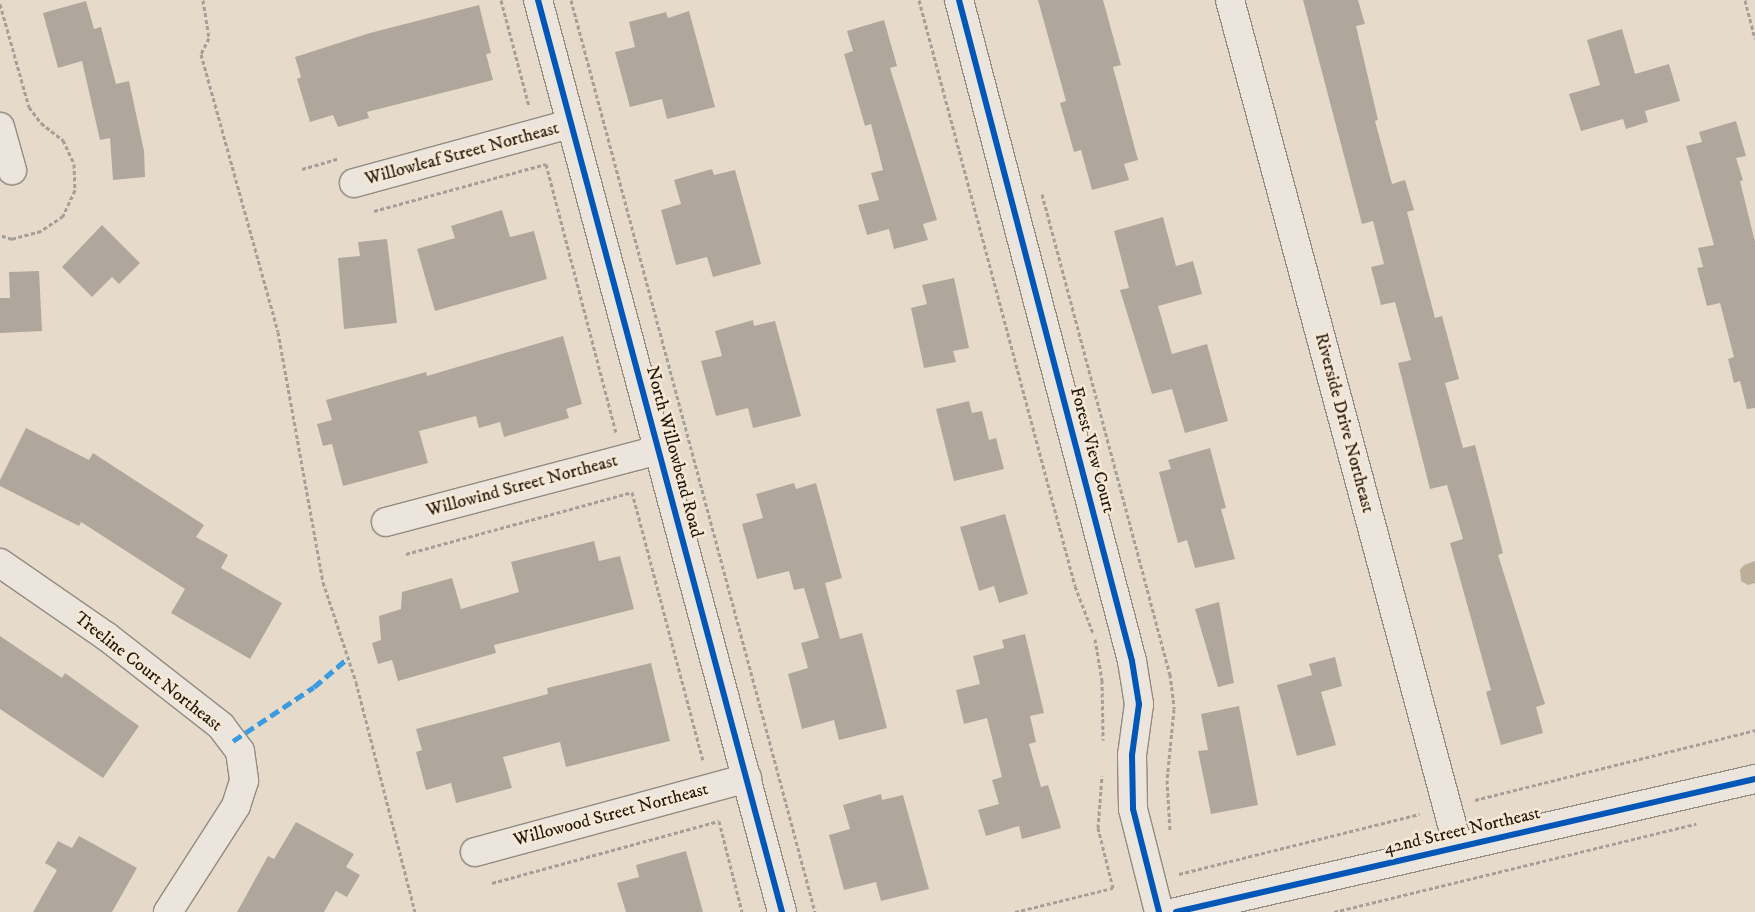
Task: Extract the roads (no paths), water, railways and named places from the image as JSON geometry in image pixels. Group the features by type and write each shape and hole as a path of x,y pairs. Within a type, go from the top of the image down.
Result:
{"street":[{"name":"North Willowbend Road","path":"538,0 569,124 782,912"},
{"name":"Forest View Court","path":"959,0 1132,662 1140,704 1132,755 1133,808 1159,912"},
{"name":"Riverside Drive Northeast","path":"1230,0 1458,847"},
{"name":"Willowleaf Street Northeast","path":"354,183 569,124"},
{"path":"0,128 12,170"},
{"name":"Willowind Street Northeast","path":"386,522 658,450"},
{"name":"Treeline Court Northeast","path":"0,563 106,636 221,726 240,751 244,781 236,806 168,912"},
{"name":"Willowood Street Northeast","path":"474,852 747,778"},
{"name":"42nd Street Northeast","path":"1176,912 1755,779"}]}
